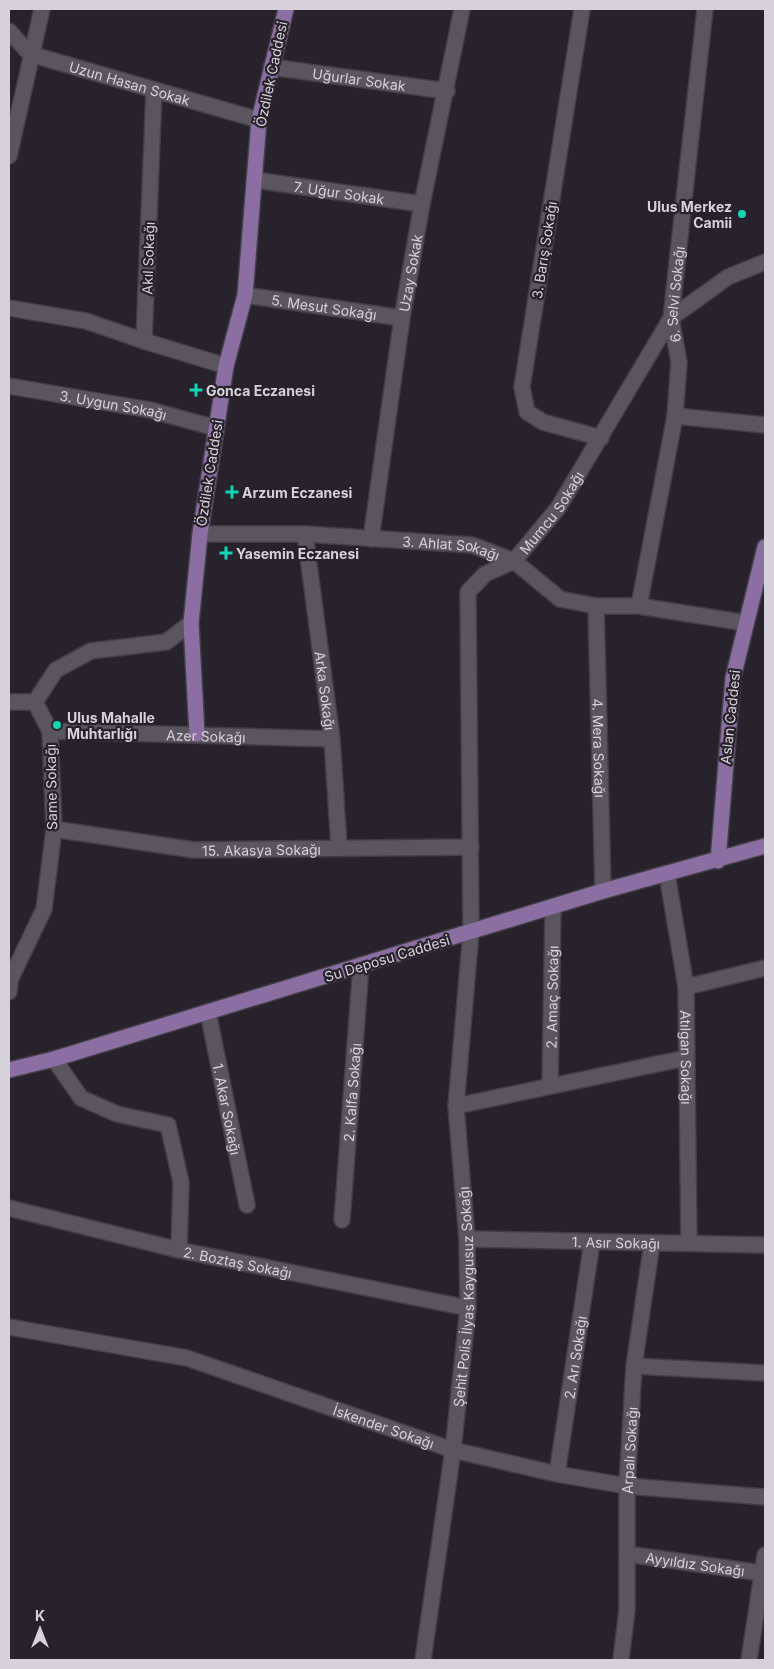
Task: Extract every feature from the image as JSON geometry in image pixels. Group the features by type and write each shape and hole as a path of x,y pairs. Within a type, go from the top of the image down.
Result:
{"main road":[{"name":"Özdilek Caddesi","path":"197,734 191,624 200,534 226,366 245,295 259,120 286,9"},
{"name":"Aslan Caddesi","path":"718,861 732,678 765,547"},
{"name":"Su Deposu Caddesi","path":"9,1070 54,1059 553,908 603,891 718,861 765,846"}],"street":[{"path":"9,156 30,54 42,9"},
{"name":"Uzay Sokak","path":"371,539 402,318 422,204 447,90 462,9"},
{"name":"3. Barış Sokağı","path":"582,9 522,387 527,412 543,422 601,438"},
{"name":"6. Selvi Sokağı","path":"639,606 675,416 679,362 671,318 706,9"},
{"path":"9,31 30,54"},
{"name":"Uzun Hasan Sokak","path":"30,54 259,120"},
{"name":"Uğurlar Sokak","path":"271,67 447,90"},
{"name":"Akıl Sokağı","path":"144,341 154,90"},
{"name":"7. Uğur Sokak","path":"255,180 422,204"},
{"name":"Mumcu Sokağı","path":"472,932 468,592 485,574 514,561 558,508 671,318 728,277 765,262"},
{"name":"5. Mesut Sokağı","path":"245,295 402,318"},
{"path":"9,308 86,321 226,366"},
{"name":"3. Uygun Sokağı","path":"9,386 150,410 216,428"},
{"path":"675,416 765,425"},
{"name":"3. Ahlat Sokağı","path":"200,534 305,534 472,545 514,561 560,599 596,606 639,606 746,623"},
{"name":"Arka Sokağı","path":"305,534 332,739 339,847"},
{"name":"4. Mera Sokağı","path":"596,606 603,891"},
{"path":"9,702 35,702 56,670 92,651 166,642 191,624"},
{"name":"Same Sokağı","path":"9,992 10,980 44,909 54,828 50,730 35,702"},
{"name":"Azer Sokağı","path":"50,730 332,739"},
{"name":"15. Akasya Sokağı","path":"54,828 194,850 471,847"},
{"name":"Atılgan Sokağı","path":"667,874 686,987 689,1243"},
{"name":"2. Amaç Sokağı","path":"550,1086 553,908"},
{"name":"Şehit Polis İlyas Kaygusuz Sokağı","path":"423,1660 453,1450 468,1308 467,1239 456,1106 472,932"},
{"name":"2. Kalfa Sokağı","path":"342,1220 361,965"},
{"path":"686,987 765,968"},
{"name":"1. Akar Sokağı","path":"208,1012 247,1205"},
{"path":"456,1106 686,1058"},
{"path":"54,1059 81,1098 118,1114 168,1125 181,1182 179,1250"},
{"name":"2. Boztaş Sokağı","path":"9,1208 179,1250 468,1308"},
{"name":"1. Asır Sokağı","path":"467,1239 765,1245"},
{"name":"2. Arı Sokağı","path":"557,1474 592,1242"},
{"name":"Arpalı Sokağı","path":"621,1660 627,1610 627,1486 634,1366 652,1243"},
{"name":"İskender Sokağı","path":"9,1327 187,1358 453,1450 557,1474 627,1486 765,1497"},
{"path":"634,1366 765,1373"},
{"name":"Ayyıldız Sokağı","path":"627,1554 762,1573"},
{"path":"749,1660 765,1555"}],"place":[{"name":"Ulus Merkez Camii","path":"742,214"},
{"name":"Gonca Eczanesi","path":"196,390"},
{"name":"Arzum Eczanesi","path":"232,492"},
{"name":"Yasemin Eczanesi","path":"226,553"},
{"name":"Ulus Mahalle Muhtarlığı","path":"57,725"}]}
